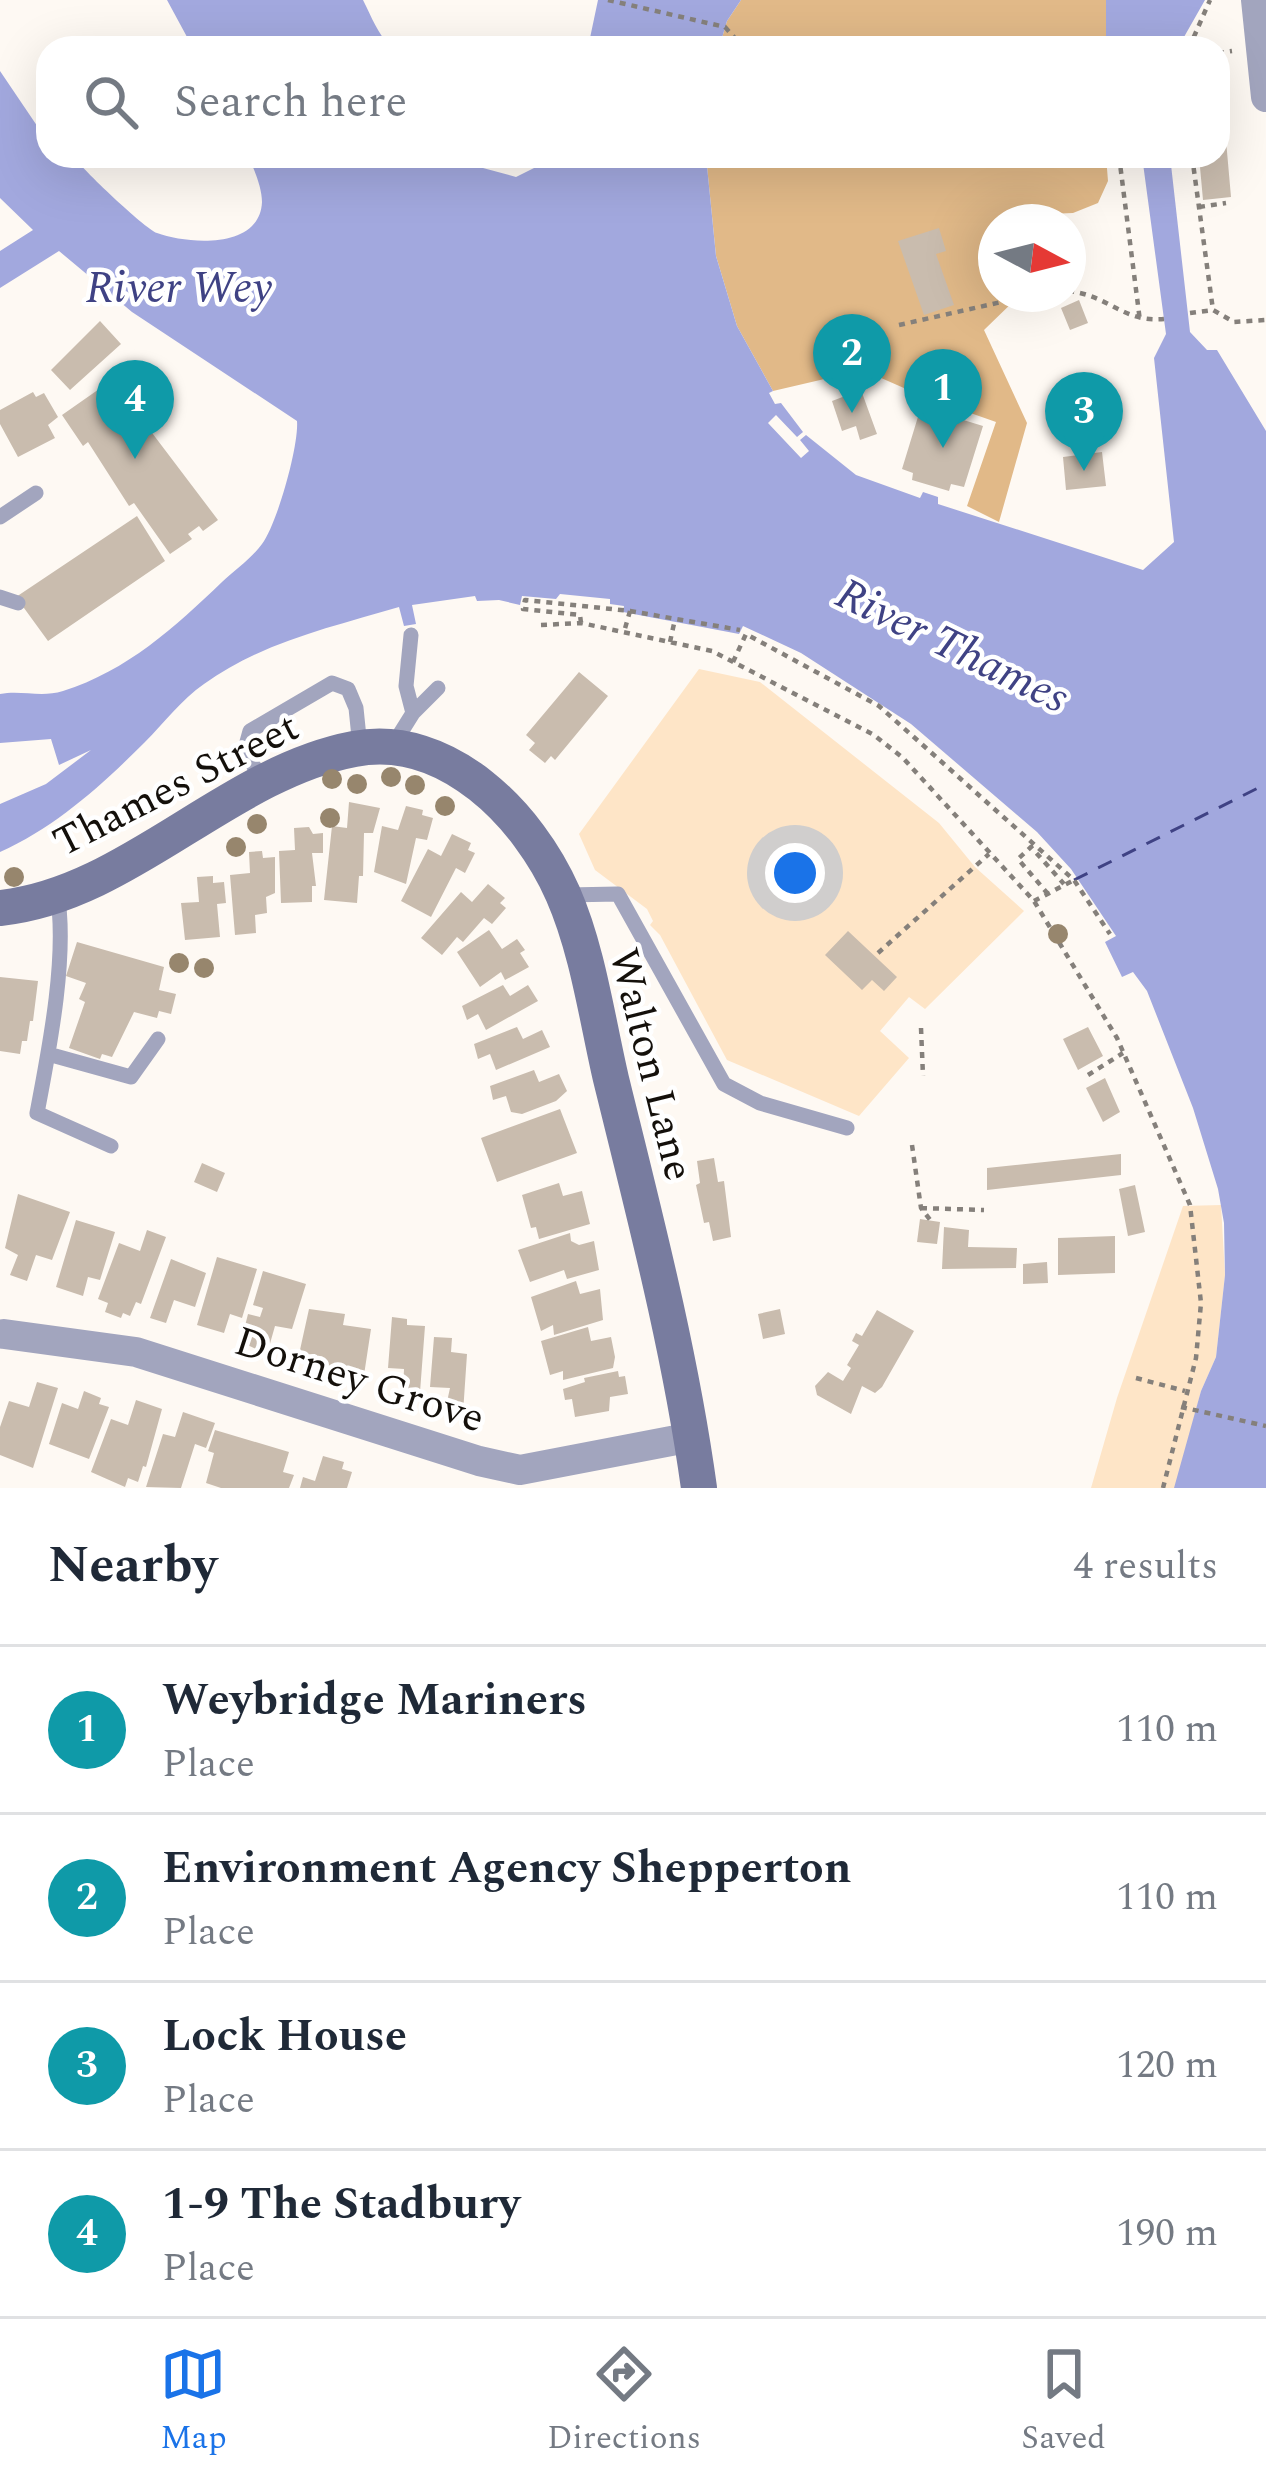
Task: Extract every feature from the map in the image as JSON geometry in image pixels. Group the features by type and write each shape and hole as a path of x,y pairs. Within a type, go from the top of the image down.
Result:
{"street":[{"path":"1256,0 1266,97"},
{"name":"Thames Street","path":"0,908 27,905 107,870 262,782 329,755 376,747"},
{"name":"Walton Lane","path":"376,747 416,750 448,762 480,785 526,836 564,896 634,1169 699,1488"},
{"name":"Dorney Grove","path":"2,1334 136,1352 520,1470 692,1437"}],"lane":[{"path":"0,517 36,493"},
{"path":"0,597 18,603"},
{"path":"411,635 406,686 412,713"},
{"path":"262,782 245,749 250,730 332,683 348,688 376,747 437,688"},
{"path":"57,893 62,920 37,1113 111,1147"},
{"path":"564,896 618,895 724,1084 760,1103 848,1128"},
{"path":"48,1054 130,1077 158,1039"}],"path":[{"path":"608,0 725,27 733,36"},
{"path":"1195,36 1210,0"},
{"path":"1121,168 1140,321"},
{"path":"1194,168 1213,310"},
{"path":"1199,207 1226,203"},
{"path":"1086,293 1140,321 1163,319"},
{"path":"899,325 978,307"},
{"path":"1190,313 1213,310 1234,322 1266,320"},
{"path":"580,623 580,615 524,609 524,600 630,610 740,630"},
{"path":"624,632 630,610"},
{"path":"670,642 675,619"},
{"path":"541,625 580,623 712,651 874,735 903,758 1034,901 1123,1053 1190,1205 1201,1303 1196,1358 1163,1488"},
{"path":"733,662 746,634 879,706 1074,880 1110,934"},
{"path":"1048,893 1018,859 1031,847 1064,884"},
{"path":"878,953 989,854"},
{"path":"1034,901 1074,880"},
{"path":"921,1028 923,1076"},
{"path":"1088,1075 1123,1053"},
{"path":"912,1145 921,1208 931,1221"},
{"path":"921,1208 984,1210"},
{"path":"1136,1378 1186,1391"},
{"path":"1181,1407 1266,1426"}],"shaded area":[{"path":"741,0 1106,0 1106,36 723,36"},
{"path":"707,168 1107,168 1108,181 1098,203 1086,208 1086,204 978,204 978,312 1002,312 984,330 1027,423 999,522 967,506 996,422 863,370 773,391 737,326 716,256"},
{"path":"699,669 760,682 939,823 975,867 1024,911 925,1009 909,997 880,1031 909,1058 859,1116 727,1060 660,935 650,925 653,921 647,909 595,870 579,834"},
{"path":"1221,1205 1225,1275 1216,1357 1201,1391 1176,1488 1091,1488 1183,1206"}],"water":[{"path":"167,0 363,0 382,36 186,36"},
{"path":"598,0 741,0 723,36 590,36"},
{"path":"1106,0 1205,0 1185,36 1106,36"},
{"path":"0,71 36,124 36,168 84,168 150,229 186,240 220,240 249,229 262,202 253,168 483,168 516,177 534,168 707,168 716,256 737,326 773,391 769,393 775,404 781,403 803,432 797,437 776,415 768,423 801,458 809,451 800,440 806,435 856,475 920,498 923,492 938,497 938,504 1143,570 1174,542 1154,358 1166,334 1144,168 1171,168 1190,332 1207,350 1217,350 1266,431 1266,1488 1174,1488 1201,1391 1216,1357 1225,1275 1224,1223 1193,1108 1147,991 1133,972 1122,977 1105,942 1116,936 1071,869 1037,832 911,724 801,653 743,626 739,634 623,612 624,606 610,604 610,599 522,596 520,605 477,601 475,596 412,605 416,624 404,626 399,607 298,637 226,669 188,697 77,804 0,852 0,804 46,784 91,750 59,765 51,739 0,743 0,694 55,693 108,672 168,631 248,559 268,534 280,503 297,421 132,312 59,251 0,288 0,251 33,230 0,198"}],"building":[{"path":"1200,168 1228,168 1231,197 1203,200"},
{"path":"939,228 946,251 936,254 954,305 924,315 898,241"},
{"path":"1063,312 1084,312 1088,323 1070,330"},
{"path":"100,321 121,344 70,390 51,370"},
{"path":"112,380 218,520 203,531 199,526 188,534 192,539 170,554 134,503 129,506 88,442 83,446 62,415"},
{"path":"861,390 877,434 860,440 856,426 842,431 832,401"},
{"path":"33,392 36,397 44,393 58,417 48,425 55,438 18,457 0,424 0,410"},
{"path":"921,407 983,426 964,487 951,484 949,491 912,480 913,473 902,469"},
{"path":"1102,452 1106,486 1066,490 1063,457"},
{"path":"137,516 165,561 48,641 16,597"},
{"path":"579,672 608,696 555,760 551,756 545,763 529,750 535,743 526,735"},
{"path":"349,802 380,808 373,833 364,833 357,903 324,900 332,826 347,828"},
{"path":"406,806 433,818 427,840 416,838 406,884 374,872 382,826 398,830"},
{"path":"309,827 313,834 323,833 323,853 312,853 316,886 312,886 312,902 281,903 279,851 295,850 294,828"},
{"path":"452,834 471,843 468,850 475,853 465,873 456,868 431,917 401,901 428,849 441,856"},
{"path":"262,851 263,858 275,857 275,893 266,897 267,913 255,915 256,933 235,935 230,875 250,873 249,852"},
{"path":"213,876 213,883 224,882 226,903 217,904 220,937 185,940 181,903 199,902 197,877"},
{"path":"488,884 505,898 500,903 506,908 492,924 484,918 463,942 457,937 442,955 421,938 461,892 472,902"},
{"path":"489,930 502,949 517,939 529,967 505,980 501,972 480,987 457,952"},
{"path":"848,931 897,977 884,991 872,980 862,990 825,955"},
{"path":"77,942 164,967 159,990 176,994 171,1014 159,1011 157,1018 134,1012 112,1057 102,1054 100,1059 69,1048 85,1002 79,999 86,983 66,976"},
{"path":"0,977 38,981 33,1021 20,1054 0,1051"},
{"path":"503,985 510,996 528,985 538,1001 486,1030 478,1014 467,1020 462,1006"},
{"path":"517,1027 523,1039 542,1030 550,1047 496,1070 490,1054 478,1059 474,1044"},
{"path":"1088,1027 1103,1056 1078,1070 1063,1039"},
{"path":"534,1070 539,1082 559,1074 567,1091 556,1101 522,1114 511,1112 506,1096 493,1100 490,1086"},
{"path":"1105,1078 1120,1112 1103,1122 1086,1088"},
{"path":"560,1109 577,1153 497,1182 481,1138"},
{"path":"1121,1154 1121,1175 987,1190 987,1168"},
{"path":"714,1158 718,1182 724,1181 731,1237 713,1241 696,1185 700,1183 697,1161"},
{"path":"202,1163 225,1173 217,1192 194,1182"},
{"path":"559,1183 563,1196 582,1191 590,1224 539,1239 522,1195"},
{"path":"1135,1185 1145,1232 1128,1236 1119,1189"},
{"path":"18,1194 70,1212 52,1260 36,1255 27,1281 10,1275 18,1255 5,1248"},
{"path":"920,1219 940,1222 937,1244 917,1242"},
{"path":"76,1220 115,1232 100,1280 88,1277 83,1296 56,1287"},
{"path":"944,1227 969,1230 968,1247 1017,1248 1016,1268 942,1269"},
{"path":"147,1230 166,1237 141,1304 136,1302 130,1316 123,1313 121,1318 105,1312 108,1303 98,1299 119,1243 140,1251"},
{"path":"570,1233 571,1241 579,1245 594,1241 599,1270 567,1279 564,1270 530,1282 518,1250"},
{"path":"1115,1236 1115,1273 1058,1275 1058,1238"},
{"path":"217,1257 257,1269 242,1318 230,1314 224,1333 197,1325"},
{"path":"171,1259 206,1273 195,1307 174,1300 166,1323 150,1318"},
{"path":"1047,1262 1048,1283 1023,1284 1023,1264"},
{"path":"263,1271 306,1284 292,1329 275,1326 267,1354 241,1342 248,1314 260,1317 263,1308 253,1305"},
{"path":"576,1281 580,1294 600,1289 603,1320 554,1335 553,1325 541,1331 531,1297"},
{"path":"309,1309 345,1314 343,1325 371,1329 364,1375 318,1372 317,1362 298,1359"},
{"path":"780,1309 785,1334 763,1339 758,1314"},
{"path":"877,1310 914,1331 882,1387 875,1393 862,1386 851,1414 817,1395 815,1386 828,1372 843,1381 859,1345 852,1341 856,1333 862,1336"},
{"path":"392,1317 407,1319 407,1325 425,1326 420,1392 403,1392 404,1369 388,1368"},
{"path":"588,1327 591,1341 611,1337 613,1368 563,1380 563,1371 550,1375 541,1341"},
{"path":"434,1337 452,1338 451,1352 467,1354 463,1413 445,1411 450,1388 430,1387"},
{"path":"618,1371 619,1377 625,1376 628,1394 610,1397 609,1411 575,1417 572,1399 565,1400 563,1389 585,1382 584,1378"},
{"path":"37,1382 58,1388 33,1468 0,1455 0,1427 9,1401 29,1407"},
{"path":"84,1391 109,1407 89,1459 49,1444 62,1403 78,1409"},
{"path":"136,1400 162,1409 146,1467 138,1482 128,1478 125,1487 91,1472 111,1419 128,1425"},
{"path":"183,1412 215,1423 206,1448 195,1444 181,1488 146,1487 163,1434 175,1437"},
{"path":"215,1430 289,1452 283,1472 294,1475 289,1488 221,1488 206,1483"},
{"path":"323,1456 344,1462 342,1469 352,1472 347,1488 300,1488 303,1477 315,1481"}],"ferry route":[{"path":"1074,880 1266,784"}],"place":[{"name":"Environment Agency Shepperton","path":"852,413"},
{"name":"Weybridge Mariners","path":"943,448"},
{"name":"1-9 The Stadbury","path":"135,459"},
{"name":"Lock House","path":"1084,471"}],"water label":[{"name":"River Wey","path":"179,286"},
{"name":"River Thames","path":"953,644"}]}
